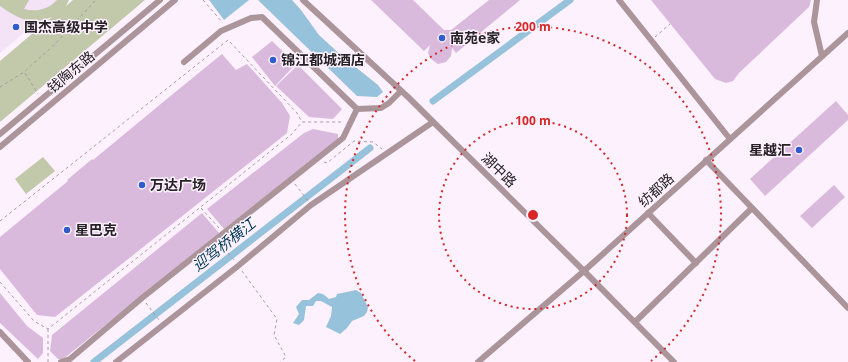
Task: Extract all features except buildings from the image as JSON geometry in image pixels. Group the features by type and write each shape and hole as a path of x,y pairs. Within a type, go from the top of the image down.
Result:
{"street":[{"name":"钱陶东路","path":"0,134 160,0"},
{"name":"钱陶东路","path":"0,148 175,0"},
{"name":"湖中路","path":"303,0 433,122 584,270 674,362"},
{"path":"620,0 730,139"},
{"path":"817,0 814,22 822,56"},
{"path":"184,62 221,31 251,18 262,17 357,109 381,108 388,104 401,91"},
{"name":"纺都路","path":"478,362 584,270 848,33"},
{"path":"61,362 70,359 142,298 343,138 357,109"},
{"path":"116,362 238,266 311,205 433,122"},
{"path":"706,160 848,308"},
{"path":"635,322 752,208"},
{"path":"648,213 696,263"},
{"path":"0,332 28,362"}],"path":[{"path":"0,87 24,72 54,45 96,0"},
{"path":"203,0 228,28"},
{"path":"651,40 670,24"},
{"path":"0,221 228,40 297,113 302,122"},
{"path":"24,72 42,100"},
{"path":"302,122 350,122"},
{"path":"48,328 292,134 302,122"},
{"path":"315,160 327,163 354,141 373,142 378,146"},
{"path":"297,187 308,200"},
{"path":"201,207 223,234"},
{"path":"222,246 277,319 274,335 286,357 280,362"},
{"path":"0,282 34,321 48,328"},
{"path":"146,304 163,325"},
{"path":"48,328 48,362"}],"shaded area":[{"name":"国杰高级中学","path":"0,0 63,0 0,53"}],"green space":[{"path":"0,0 29,0 24,9 33,10 46,8 57,0 69,0 66,6 73,0 145,0 0,122 0,61 52,17 40,21 29,21 14,15 0,6"},
{"path":"43,157 55,171 26,194 15,179"}],"water":[{"path":"209,0 249,0 224,20"},
{"path":"258,0 292,0 319,35 343,57 378,85 383,92 377,97 357,96"},
{"path":"356,290 361,293 368,307 367,312 364,316 352,321 340,334 326,327 331,316 332,307 321,301 316,301 313,306 306,306 304,320 299,325 293,323 299,314 296,307 302,300 309,300 318,293 323,294 329,299 336,297 337,294"}],"waterway":[{"path":"433,101 570,0"},
{"name":"迎驾桥横江","path":"94,362 370,148"}],"place":[{"name":"国杰高级中学","path":"16,27"},
{"name":"南苑e家","path":"442,38"},
{"name":"锦江都城酒店","path":"273,60"},
{"name":"星越汇","path":"799,150"},
{"name":"万达广场","path":"142,185"},
{"name":"星巴克","path":"67,230"}]}
